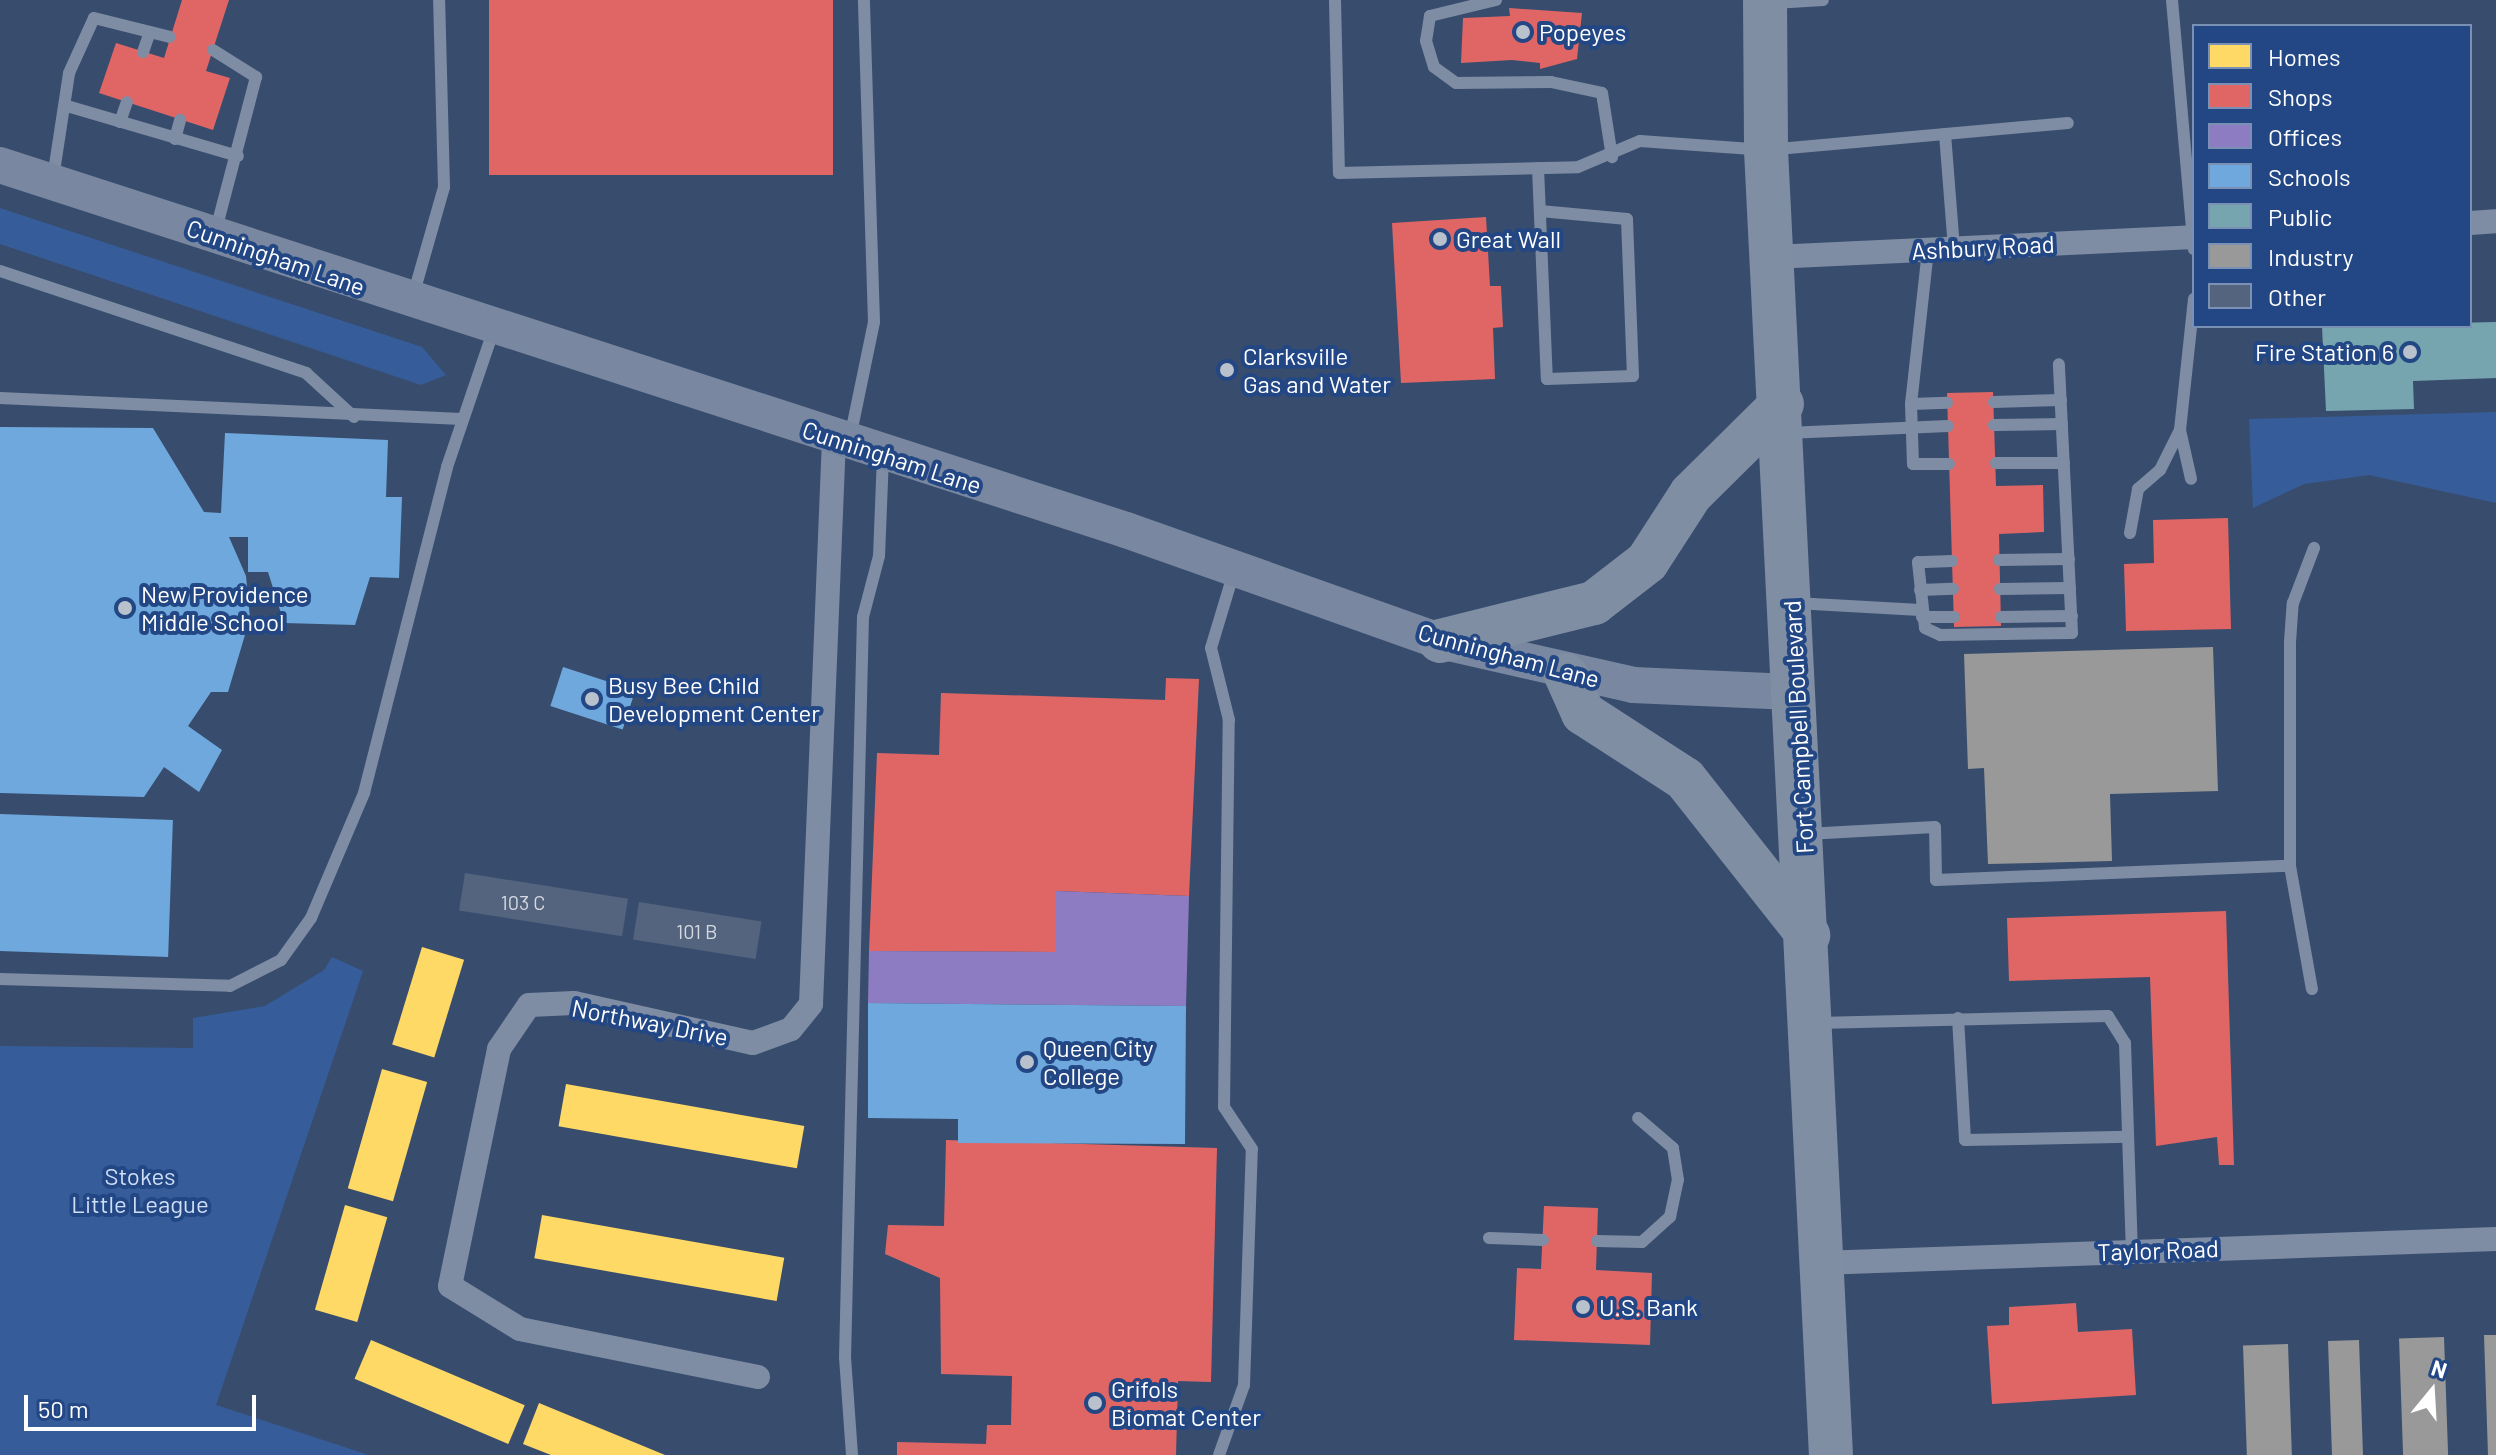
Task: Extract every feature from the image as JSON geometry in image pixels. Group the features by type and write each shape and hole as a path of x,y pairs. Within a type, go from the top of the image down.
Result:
{"highway":[{"name":"Fort Campbell Boulevard","path":"1766,2 1766,150 1783,418 1831,1455"},
{"path":"1440,641 1594,603 1647,562 1691,494 1783,418"},
{"path":"1566,675 1583,713 1685,779 1808,935"}],"street":[{"name":"Cunningham Lane","path":"0,165 883,456 1235,567 1440,641 1566,675 1796,692"},
{"path":"2472,223 2496,221"},
{"name":"Ashbury Road","path":"1772,257 2192,241"},
{"name":"Northway Drive","path":"758,1377 520,1329 450,1286 499,1049 529,1005 574,1003 753,1043 791,1029 811,1004 841,442"},
{"name":"Taylor Road","path":"1820,1263 2496,1239"}],"lane":[{"path":"410,301 444,187 439,0"},
{"path":"841,442 874,322 864,0"},
{"path":"1335,0 1339,173 1538,168 1612,157 1640,141 1766,150 2068,123"},
{"path":"1496,0 1430,16 1428,56 1441,76 1468,84 1551,82 1602,93 1612,157"},
{"path":"1766,2 1823,0"},
{"path":"2172,0 2192,230"},
{"path":"52,182 67,106 69,73 94,18 170,37"},
{"path":"143,52 150,32"},
{"path":"213,50 256,77 238,156 214,236"},
{"path":"120,122 127,102"},
{"path":"67,106 238,156"},
{"path":"175,139 180,120"},
{"path":"1945,134 1954,248"},
{"path":"1538,168 1547,379 1633,376 1627,219 1540,211"},
{"path":"1928,250 1911,404 1913,464 1949,464"},
{"path":"0,271 306,373 354,417"},
{"path":"2191,479 2180,430 2192,318"},
{"path":"0,979 230,986 281,960 311,918 364,793 462,419 494,328"},
{"path":"1952,561 1918,562 1921,614 1925,628 1940,635 2072,633 2059,364"},
{"path":"0,398 354,417 462,419"},
{"path":"1994,402 2061,400"},
{"path":"1911,404 1947,403"},
{"path":"1783,418 1948,426"},
{"path":"1994,425 2062,424"},
{"path":"2130,533 2138,489 2160,470 2180,430"},
{"path":"852,1455 845,1358 863,617 879,556 883,456"},
{"path":"1996,463 2064,463"},
{"path":"2312,989 2290,866 2290,642 2293,603 2314,548"},
{"path":"1999,560 2069,559"},
{"path":"1219,1455 1244,1385 1252,1149 1224,1107 1229,720 1211,648 1235,567"},
{"path":"2000,589 2070,588"},
{"path":"1920,590 1953,589"},
{"path":"1792,603 1954,617"},
{"path":"2001,617 2072,616"},
{"path":"1802,835 1935,827 1936,880 2290,866"},
{"path":"1811,1023 2108,1016 2125,1043 2132,1251"},
{"path":"1958,1018 1965,1140 2128,1137"},
{"path":"1597,1241 1642,1242 1670,1217 1678,1180 1673,1148 1638,1118"},
{"path":"1489,1238 1543,1240"}],"green space":[{"path":"0,208 422,347 446,375 421,385 0,244"},
{"path":"2496,412 2496,503 2369,475 2304,484 2253,508 2249,419"},
{"name":"Stokes Little League","path":"332,957 363,971 216,1405 369,1455 0,1455 0,1046 193,1048 193,1018 265,1006 324,970"}],"building: Homes":[{"path":"422,947 464,960 434,1057 392,1045"},
{"path":"382,1069 427,1082 393,1201 348,1188"},
{"path":"566,1084 804,1126 797,1168 559,1126"},
{"path":"345,1205 387,1217 357,1322 315,1310"},
{"path":"542,1215 784,1258 777,1301 534,1258"},
{"path":"371,1340 525,1405 508,1444 355,1379"},
{"path":"539,1403 665,1455 551,1455 523,1444"}],"building: Shops":[{"path":"182,0 229,0 206,71 230,78 213,130 99,93 116,43 164,58"},
{"path":"489,0 833,0 833,175 489,175"},
{"name":"Popeyes","path":"1509,8 1582,13 1577,59 1540,69 1540,63 1512,60 1461,63 1463,18 1510,16"},
{"path":"1486,217 1490,286 1501,286 1503,327 1493,328 1495,379 1401,383 1392,223"},
{"path":"1993,392 1996,486 2043,485 2044,532 1999,534 2001,626 1954,627 1947,393"},
{"path":"2228,518 2231,629 2126,631 2124,564 2154,563 2153,520"},
{"path":"1166,678 1199,679 1189,896 1056,891 1056,952 869,951 877,753 939,755 941,693 1165,700"},
{"path":"2226,911 2234,1165 2219,1165 2217,1137 2156,1146 2150,977 2009,981 2007,918"},
{"path":"946,1140 1217,1148 1211,1382 1178,1381 1176,1455 897,1455 897,1442 986,1444 987,1425 1011,1425 1012,1376 941,1374 940,1278 885,1254 888,1225 944,1226"},
{"name":"U.S. Bank","path":"1544,1206 1598,1208 1596,1270 1652,1273 1650,1345 1514,1340 1517,1268 1541,1269"},
{"path":"2076,1303 2078,1332 2132,1329 2136,1395 1992,1404 1987,1326 2009,1325 2009,1307"}],"building: Offices":[{"path":"1056,891 1189,896 1186,1006 868,1003 869,951 1056,952"}],"building: Schools":[{"name":"New Providence Middle School","path":"0,427 153,428 204,512 221,513 225,433 388,440 386,497 402,497 399,578 370,577 355,625 284,623 268,572 248,572 248,537 229,537 246,576 250,618 228,692 211,692 188,726 222,750 199,792 164,767 144,797 0,793"},
{"name":"Busy Bee Child Development Center","path":"563,667 635,690 623,729 550,706"},
{"path":"0,814 173,820 168,957 0,951"},
{"name":"Queen City College","path":"868,1003 1186,1006 1185,1144 958,1143 958,1119 868,1118"}],"building: Public":[{"name":"Fire Station 6","path":"2496,322 2496,378 2413,381 2414,409 2326,411 2322,328 2472,328 2472,323"}],"building: Industry":[{"path":"2213,647 2218,791 2110,794 2112,861 1988,864 1984,768 1968,769 1964,654"},
{"path":"2484,1335 2496,1335 2496,1455 2488,1455"},
{"path":"2444,1337 2448,1455 2403,1455 2399,1339"},
{"path":"2359,1340 2363,1455 2332,1455 2328,1341"},
{"path":"2288,1344 2292,1455 2247,1455 2243,1346"}],"building: Other":[{"path":"465,873 628,899 622,936 459,911"},
{"path":"639,902 761,921 756,959 633,940"}],"place":[{"name":"Popeyes","path":"1523,32"},
{"name":"Great Wall","path":"1440,239"},
{"name":"Fire Station 6","path":"2410,352"},
{"name":"Clarksville Gas and Water","path":"1227,370"},
{"name":"New Providence Middle School","path":"125,608"},
{"name":"Busy Bee Child Development Center","path":"592,699"},
{"name":"Queen City College","path":"1027,1062"},
{"name":"U.S. Bank","path":"1583,1307"},
{"name":"Grifols Biomat Center","path":"1095,1403"}]}
